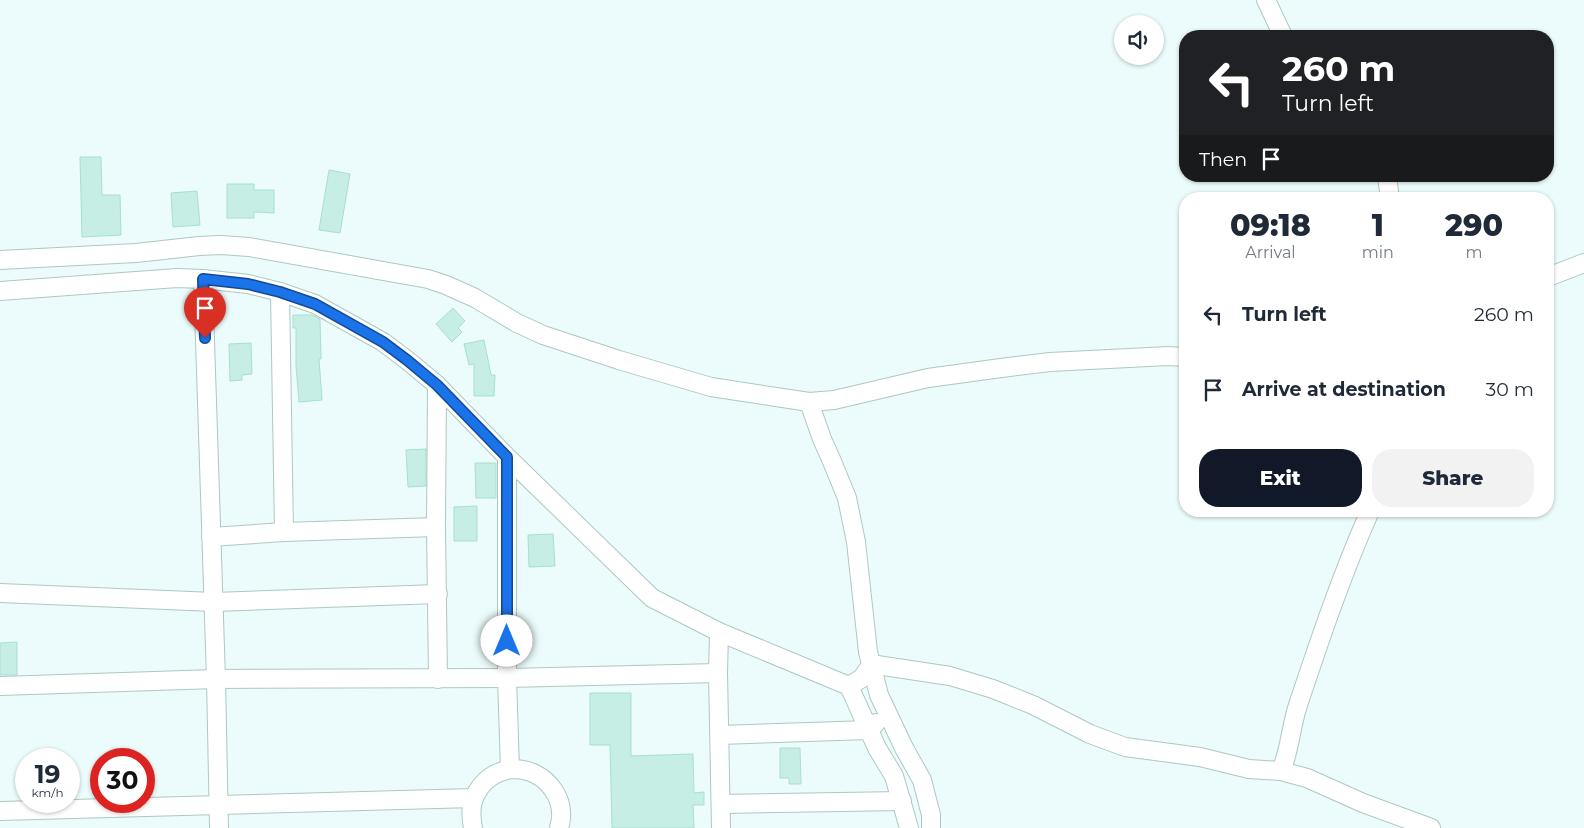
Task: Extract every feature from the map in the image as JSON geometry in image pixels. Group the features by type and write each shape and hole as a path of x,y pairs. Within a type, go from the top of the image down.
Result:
{"street":[{"path":"1266,0 1279,30"},
{"path":"0,260 136,253 213,246 249,247 284,253 428,279 475,298 516,323 543,335 610,357 711,387 809,402 834,400 928,378 1050,362 1179,357"},
{"path":"1554,275 1584,263"},
{"path":"0,290 177,278 248,284 315,304 383,342 437,385 507,457 652,598 719,632 849,686 877,748 894,776 909,828"},
{"path":"203,279 214,602 219,828"},
{"path":"280,292 284,532"},
{"path":"437,385 438,678"},
{"path":"809,402 846,498 856,542 868,652 879,695 885,711 922,780 931,816 931,828"},
{"path":"507,457 507,678 510,769"},
{"path":"1281,771 1286,759 1297,707 1342,578 1367,517"},
{"path":"211,537 284,532 436,527"},
{"path":"0,593 214,602 438,594"},
{"path":"719,632 721,828"},
{"path":"849,686 862,678 871,666"},
{"path":"871,666 885,666 950,676 1033,705 1090,734 1125,747 1200,757 1248,768 1281,771 1307,778 1363,803 1431,828"},
{"path":"0,686 216,679 507,678 718,673"},
{"path":"720,735 870,730 885,711"},
{"path":"473,828 471,814 474,798 482,785 494,775 510,769 521,769 536,774 549,783 558,797 562,812 560,828"},
{"path":"0,811 474,798"},
{"path":"721,804 902,801"}],"building":[{"path":"80,157 101,157 102,195 120,195 121,235 82,237"},
{"path":"329,170 350,174 340,233 319,230"},
{"path":"227,184 254,184 254,190 274,190 274,213 254,212 254,218 227,218"},
{"path":"197,191 200,225 173,227 171,193"},
{"path":"453,308 465,321 458,328 462,332 452,342 436,324"},
{"path":"293,315 312,315 320,319 321,359 319,359 322,400 299,402 296,328 293,328"},
{"path":"484,340 491,375 495,375 494,396 474,396 474,364 469,365 464,344"},
{"path":"251,343 252,374 242,375 242,380 230,381 229,344"},
{"path":"426,449 426,486 408,487 406,450"},
{"path":"475,463 496,463 496,498 476,498"},
{"path":"477,506 477,541 454,541 454,507"},
{"path":"553,534 555,566 529,567 528,535"},
{"path":"17,642 17,675 0,675 0,643"},
{"path":"590,693 631,693 631,756 693,754 694,793 704,792 704,805 693,805 694,828 612,828 610,745 590,745"},
{"path":"780,748 800,748 801,784 789,784 789,778 780,778"}],"route":[{"path":"205,338 203,279 248,284 315,304 383,342 437,385 507,457 507,641"}]}
